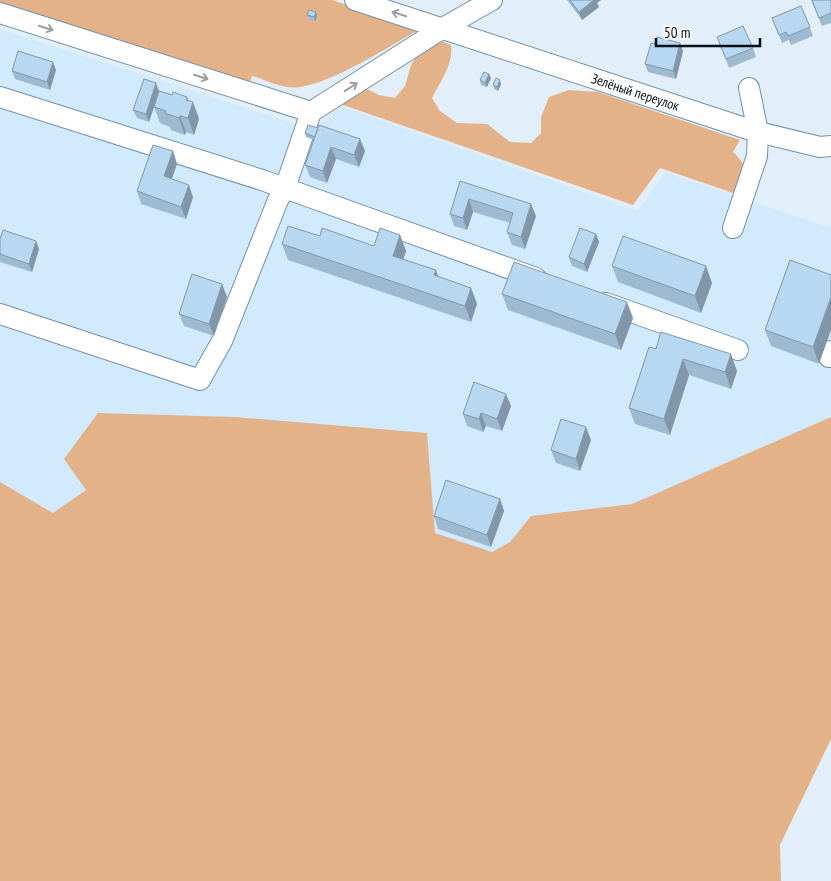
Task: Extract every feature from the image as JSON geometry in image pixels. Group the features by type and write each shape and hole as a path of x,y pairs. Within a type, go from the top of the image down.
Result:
{"street":[{"name":"Зелёный переулок","path":"355,0 758,132 820,147 831,146"},
{"path":"0,314 200,380 222,340 278,200 285,188 311,112 442,28 492,0"},
{"path":"0,13 311,112"},
{"path":"733,228 757,156 758,132 749,88"},
{"path":"0,97 285,188 553,284"},
{"path":"590,297 738,350"}],"shaded area":[{"path":"0,0 332,0 420,29 361,63 314,84 294,88 252,76 249,85 0,5"},
{"path":"0,29 312,129 341,106 638,211 665,172 831,228 831,417 632,504 531,516 510,542 492,552 435,533 426,433 64,459 87,490 53,514 0,482"},
{"path":"437,39 451,45 451,52 446,73 432,98 440,111 457,123 487,124 510,142 531,143 541,133 541,117 549,97 569,90 598,92 740,140 733,152 742,163 745,172 736,194 660,168 633,205 343,105 340,100 363,87 379,95 395,98 405,86 411,65 419,52"},
{"path":"98,413 235,417 427,433 435,533 492,552 510,542 531,516 632,504 831,417 831,739 780,845 781,881 0,881 0,482 53,513 86,490 64,459"}],"building":[{"path":"570,0 594,0 579,12"},
{"path":"812,0 831,0 831,13 819,18"},
{"path":"801,6 810,27 788,36 786,32 779,35 772,18"},
{"path":"309,10 316,12 314,17 307,15"},
{"path":"743,26 753,48 726,59 717,37"},
{"path":"657,37 680,43 673,71 645,64 651,43 655,44"},
{"path":"18,51 53,62 47,82 12,71"},
{"path":"484,72 489,74 485,83 480,80"},
{"path":"496,78 500,80 497,87 493,85"},
{"path":"144,79 156,83 146,114 133,110"},
{"path":"159,91 172,95 173,92 187,97 186,100 193,102 188,118 180,116 179,118 154,107"},
{"path":"308,125 318,128 315,137 305,133"},
{"path":"319,125 360,139 354,155 331,147 323,171 305,165"},
{"path":"153,145 173,151 164,176 189,185 181,207 137,191"},
{"path":"460,181 531,204 521,237 507,232 513,213 469,199 463,218 450,214"},
{"path":"288,226 320,236 322,228 374,246 380,228 400,235 393,256 436,270 434,275 471,288 465,306 282,244"},
{"path":"580,228 596,234 584,264 569,257"},
{"path":"3,230 36,241 29,264 0,254 0,239"},
{"path":"623,236 706,266 695,296 612,266"},
{"path":"790,260 831,275 831,297 813,347 765,330"},
{"path":"514,262 627,302 615,334 502,294"},
{"path":"192,274 222,284 209,324 179,314"},
{"path":"661,332 731,354 725,372 683,359 664,419 629,408 649,347 656,349"},
{"path":"474,382 506,394 497,419 481,413 479,419 463,414"},
{"path":"561,419 586,427 576,459 551,450"},
{"path":"446,480 500,499 487,535 434,516"}]}
